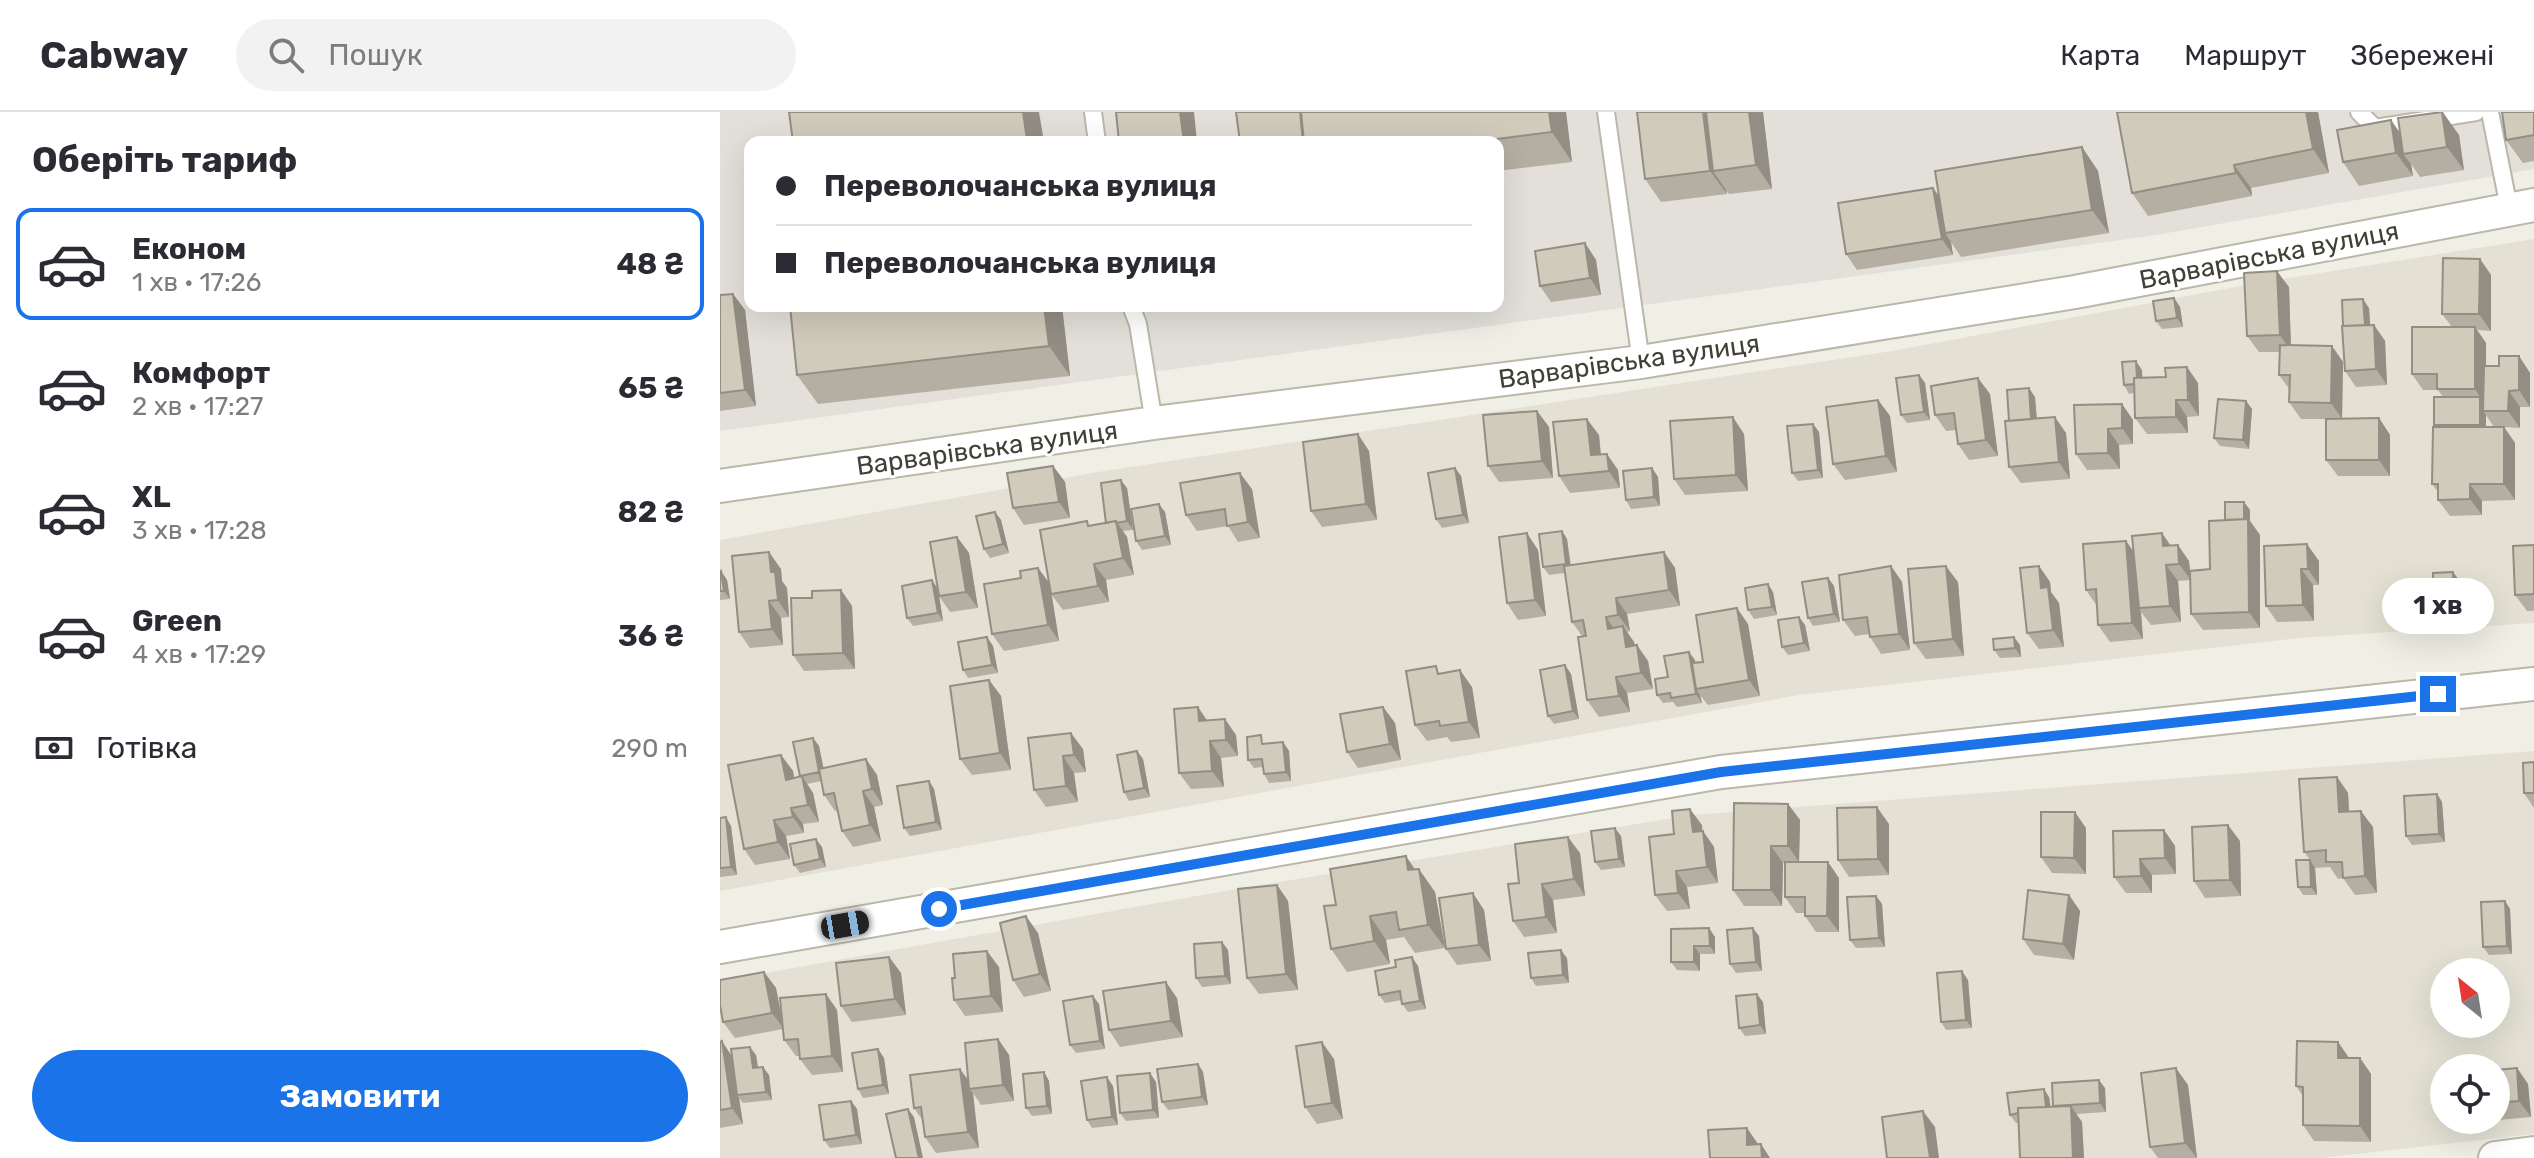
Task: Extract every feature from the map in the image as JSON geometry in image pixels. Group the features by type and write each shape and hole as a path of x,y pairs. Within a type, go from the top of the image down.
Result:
{"street":[{"name":"Варварівська вулиця","path":"720,486 1154,423 1641,362 2075,292 2522,206"},
{"path":"720,947 1721,772 2534,684"},
{"path":"2495,1158 2534,1153"}],"lane":[{"path":"1093,112 1096,136"},
{"path":"1606,112 1641,362"},
{"path":"2359,112 2375,128 2476,112"},
{"path":"2490,112 2522,206"},
{"path":"1133,312 1154,423"}],"shaded area":[{"path":"720,112 2534,112 2534,169 2150,236 720,431"},
{"path":"2534,239 2534,623 2299,638 1799,695 720,891 720,540 1098,472 1892,351 2246,285"},
{"path":"2534,751 2534,1134 2321,1158 720,1158 720,981 1230,890 1692,815"}],"building":[{"path":"789,112 1023,112 1026,136 792,136"},
{"path":"1116,112 1180,112 1183,136 1118,136"},
{"path":"1236,112 1300,112 1302,136 1239,136"},
{"path":"1301,112 1549,112 1552,132 1504,138 1303,136"},
{"path":"1637,112 1703,112 1710,171 1645,179"},
{"path":"1706,112 1749,112 1756,165 1713,171"},
{"path":"2117,112 2306,112 2313,149 2234,165 2236,173 2132,193"},
{"path":"2442,112 2447,147 2403,154 2398,118"},
{"path":"2502,112 2534,112 2534,135 2506,140"},
{"path":"2391,120 2396,153 2343,162 2337,130"},
{"path":"2082,147 2092,210 1945,233 1935,171"},
{"path":"1933,188 1942,239 1846,254 1838,203"},
{"path":"1585,243 1590,278 1540,286 1535,251"},
{"path":"2443,258 2480,259 2479,314 2442,314"},
{"path":"2277,271 2280,335 2247,336 2244,273"},
{"path":"733,294 745,390 720,393 720,295"},
{"path":"2174,298 2177,318 2156,321 2153,301"},
{"path":"2363,299 2365,325 2343,326 2342,300"},
{"path":"791,312 1045,312 1049,346 797,375"},
{"path":"2374,325 2376,369 2345,371 2342,326"},
{"path":"2412,327 2475,327 2475,389 2437,389 2437,374 2412,374"},
{"path":"2280,345 2332,346 2331,403 2289,402 2290,375 2279,375"},
{"path":"2499,356 2519,356 2519,390 2509,391 2508,411 2483,411 2484,366 2499,366"},
{"path":"2136,361 2137,378 2134,378 2134,384 2124,385 2122,362"},
{"path":"2187,367 2188,400 2176,400 2176,417 2135,418 2134,378 2166,377 2165,368"},
{"path":"1919,375 1924,412 1901,415 1896,378"},
{"path":"1978,378 1986,440 1958,444 1954,413 1935,415 1931,386"},
{"path":"2029,388 2031,419 2009,421 2007,390"},
{"path":"2434,397 2480,397 2480,425 2434,425"},
{"path":"2218,399 2246,401 2243,440 2214,438"},
{"path":"1878,400 1886,456 1833,464 1826,407"},
{"path":"2122,404 2122,428 2108,429 2108,453 2076,454 2074,405"},
{"path":"1537,411 1542,461 1488,466 1483,415"},
{"path":"1733,417 1736,475 1674,479 1670,421"},
{"path":"2055,417 2059,462 2009,467 2005,421"},
{"path":"2379,418 2379,460 2326,460 2326,419"},
{"path":"1587,419 1591,455 1607,454 1609,471 1559,476 1553,422"},
{"path":"1813,424 1818,470 1792,473 1787,426"},
{"path":"2433,427 2504,427 2504,484 2470,484 2470,499 2438,500 2438,484 2432,484"},
{"path":"1358,434 1366,504 1311,511 1303,442"},
{"path":"1053,466 1059,502 1013,508 1007,473"},
{"path":"1455,468 1463,515 1436,519 1428,473"},
{"path":"1652,468 1654,497 1626,500 1623,471"},
{"path":"1240,473 1248,522 1227,526 1225,509 1186,515 1180,483"},
{"path":"1121,480 1127,521 1106,523 1101,483"},
{"path":"2225,502 2244,502 2244,519 2225,520"},
{"path":"1159,504 1165,536 1136,541 1131,509"},
{"path":"995,512 1003,544 984,549 976,516"},
{"path":"2248,519 2249,612 2191,614 2190,571 2210,569 2209,521"},
{"path":"1087,521 1088,526 1116,521 1123,558 1094,564 1098,586 1051,594 1040,530"},
{"path":"1562,531 1566,564 1543,567 1539,534"},
{"path":"1527,533 1535,600 1507,603 1499,537"},
{"path":"2162,533 2163,546 2178,545 2179,564 2166,565 2170,606 2139,608 2132,536"},
{"path":"957,537 966,592 939,596 930,542"},
{"path":"2126,541 2132,623 2098,625 2096,589 2086,590 2083,544"},
{"path":"2307,544 2308,569 2301,569 2303,605 2266,606 2264,546"},
{"path":"2534,545 2534,594 2515,595 2513,546"},
{"path":"769,552 778,600 769,601 772,629 739,632 732,556"},
{"path":"1664,552 1669,590 1616,598 1618,615 1606,617 1608,629 1623,626 1626,647 1637,645 1641,673 1616,677 1619,696 1587,700 1578,637 1586,636 1583,620 1572,622 1564,566"},
{"path":"1891,566 1899,634 1870,637 1867,617 1843,620 1839,575"},
{"path":"1946,566 1953,639 1914,643 1908,569"},
{"path":"2039,566 2041,588 2048,587 2053,630 2027,633 2020,568"},
{"path":"1038,568 1048,625 992,634 984,584 1021,578 1020,571"},
{"path":"721,571 724,591 720,591"},
{"path":"2453,572 2454,597 2434,598 2433,573"},
{"path":"1828,578 1834,614 1808,618 1802,582"},
{"path":"932,580 938,613 907,618 902,586"},
{"path":"1768,584 1772,607 1748,610 1745,588"},
{"path":"841,590 843,653 793,655 791,598 812,598 812,591"},
{"path":"1737,608 1749,680 1696,689 1692,663 1703,662 1696,615"},
{"path":"1799,617 1804,643 1782,647 1778,620"},
{"path":"987,637 992,665 963,670 958,642"},
{"path":"2014,637 2015,648 1994,650 1993,639"},
{"path":"1689,652 1696,694 1671,698 1670,693 1657,695 1655,679 1668,677 1664,656"},
{"path":"1565,665 1573,711 1548,716 1540,670"},
{"path":"1436,666 1438,674 1460,670 1469,722 1440,726 1439,721 1415,725 1406,671"},
{"path":"989,680 1000,753 960,759 950,686"},
{"path":"1198,707 1199,721 1225,719 1226,740 1210,741 1212,771 1179,773 1174,709"},
{"path":"1383,707 1390,744 1347,752 1340,714"},
{"path":"1071,733 1074,755 1063,756 1066,786 1034,790 1028,738"},
{"path":"1261,735 1262,744 1283,742 1286,772 1264,774 1262,759 1248,760 1247,737"},
{"path":"813,738 819,772 800,776 793,742"},
{"path":"1137,751 1144,788 1124,792 1117,755"},
{"path":"781,755 786,780 802,776 808,805 791,808 793,817 774,820 778,842 744,849 728,765"},
{"path":"866,759 872,789 863,791 870,825 842,831 834,793 824,795 819,769"},
{"path":"2534,762 2534,793 2524,793 2523,763"},
{"path":"2337,777 2339,812 2361,811 2365,876 2343,878 2342,862 2326,862 2326,850 2304,852 2299,779"},
{"path":"929,781 936,822 904,828 897,786"},
{"path":"2437,794 2439,834 2406,836 2404,796"},
{"path":"1734,803 1788,804 1788,846 1771,846 1771,890 1733,890"},
{"path":"1877,807 1878,859 1838,860 1837,808"},
{"path":"1690,809 1693,832 1703,831 1707,867 1676,871 1678,893 1655,895 1649,837 1674,834 1672,811"},
{"path":"2041,812 2075,812 2074,858 2041,857"},
{"path":"726,817 731,867 720,868 720,818"},
{"path":"2228,825 2230,880 2194,881 2192,827"},
{"path":"1615,828 1619,859 1595,862 1591,831"},
{"path":"2164,830 2165,858 2140,859 2141,876 2114,877 2113,831"},
{"path":"1568,837 1574,879 1542,884 1546,917 1513,921 1508,884 1519,883 1515,844"},
{"path":"816,839 820,859 794,865 790,844"},
{"path":"1406,856 1408,870 1419,869 1428,925 1399,930 1396,912 1370,916 1374,941 1331,949 1324,906 1336,905 1330,869"},
{"path":"2296,860 2310,860 2311,887 2298,887"},
{"path":"1785,862 1828,862 1827,916 1805,916 1805,897 1785,897"},
{"path":"1277,885 1286,974 1247,978 1238,889"},
{"path":"2028,890 2069,895 2063,944 2023,939"},
{"path":"1473,893 1479,945 1446,949 1439,898"},
{"path":"1876,896 1879,938 1850,940 1847,897"},
{"path":"2505,901 2507,946 2483,947 2481,902"},
{"path":"1026,916 1040,974 1013,980 1000,923"},
{"path":"1709,928 1710,946 1694,946 1694,962 1671,962 1671,929"},
{"path":"1753,928 1756,962 1730,964 1727,930"},
{"path":"1222,942 1225,976 1196,978 1194,944"},
{"path":"1561,950 1563,975 1531,978 1528,953"},
{"path":"987,951 991,996 954,1000 953,954"},
{"path":"889,957 895,999 841,1006 836,963"},
{"path":"1412,957 1420,1001 1402,1004 1400,991 1379,995 1375,971 1396,967 1395,960"},
{"path":"1962,971 1966,1020 1941,1022 1937,973"},
{"path":"764,972 772,1013 723,1022 720,980"},
{"path":"1166,982 1171,1021 1109,1030 1103,991"},
{"path":"826,994 832,1056 800,1059 798,1039 784,1040 780,998"},
{"path":"1757,994 1760,1025 1739,1028 1736,996"},
{"path":"1093,996 1100,1041 1070,1045 1063,1001"},
{"path":"998,1039 1003,1085 969,1089 965,1043"},
{"path":"2297,1041 2338,1042 2338,1058 2360,1058 2360,1126 2303,1125 2303,1087 2296,1086"},
{"path":"720,1042 732,1108 720,1110"},
{"path":"1322,1042 1332,1103 1305,1107 1296,1046"},
{"path":"750,1047 753,1068 763,1067 766,1092 737,1095 731,1049"},
{"path":"878,1049 883,1085 858,1089 852,1053"},
{"path":"1198,1064 1202,1097 1162,1102 1157,1069"},
{"path":"2176,1068 2185,1143 2150,1147 2141,1073"},
{"path":"2517,1068 2519,1101 2510,1102 2510,1069"},
{"path":"960,1069 968,1132 925,1137 921,1107 914,1108 910,1075"},
{"path":"1044,1072 1047,1106 1026,1108 1023,1074"},
{"path":"1150,1073 1153,1110 1120,1113 1117,1076"},
{"path":"1107,1077 1112,1117 1087,1120 1081,1081"},
{"path":"2099,1080 2100,1103 2053,1106 2052,1083"},
{"path":"2044,1089 2046,1107 2018,1108 2018,1113 2010,1115 2007,1093"},
{"path":"851,1101 856,1135 824,1140 819,1105"},
{"path":"2071,1106 2073,1158 2020,1158 2018,1108"},
{"path":"908,1109 919,1158 896,1158 886,1114"},
{"path":"1923,1111 1930,1158 1887,1158 1882,1117"},
{"path":"1747,1128 1747,1145 1761,1144 1762,1158 1710,1158 1708,1130"}],"route":[{"path":"939,909 1721,772 2438,694"}]}
